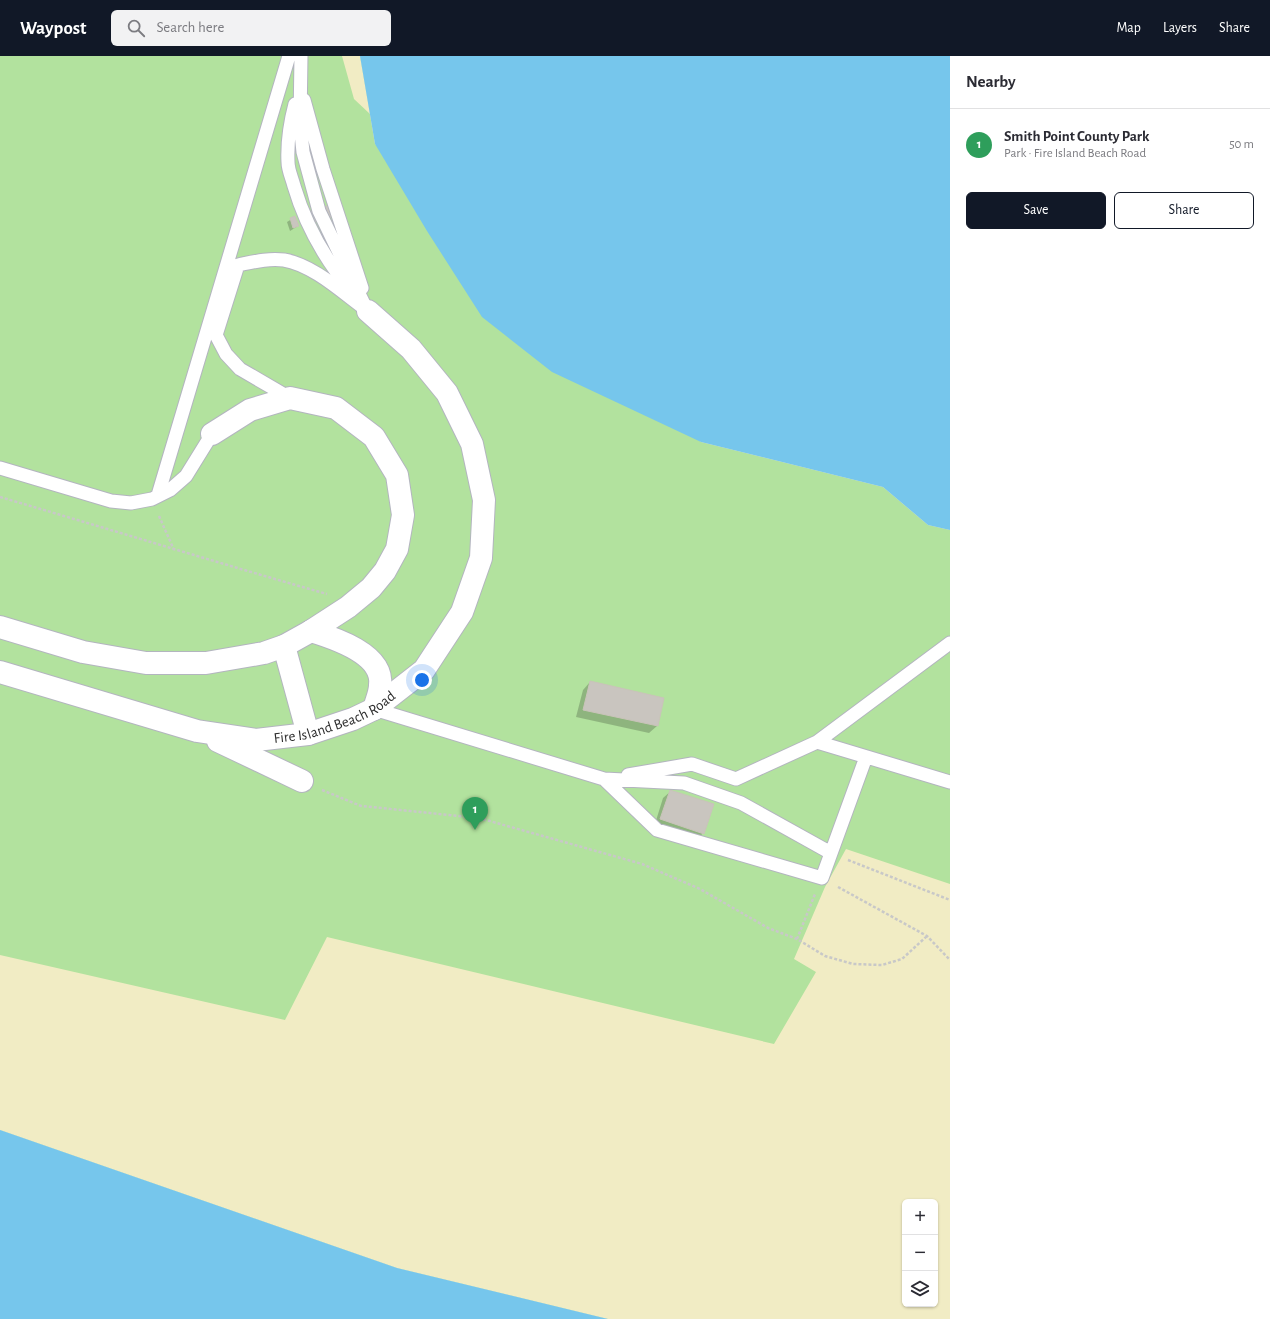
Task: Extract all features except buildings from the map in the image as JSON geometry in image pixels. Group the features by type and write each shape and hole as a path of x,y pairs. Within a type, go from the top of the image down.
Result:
{"street":[{"name":"Fire Island Beach Road","path":"0,672 197,731 256,740 308,734 353,719 374,709 424,670 462,612 481,558 484,500 472,444 447,393 410,349 368,311"},
{"path":"0,627 83,652 146,663 206,663 264,653 284,646 312,631 348,607 371,588 384,571 397,549 403,515 397,475 374,437 336,408 290,398 250,410 212,434"},
{"path":"312,631 334,638 353,647 376,666 381,684 374,709"},
{"path":"284,646 308,734"},
{"path":"197,731 302,781"}],"lane":[{"path":"155,497 169,460 289,56"},
{"path":"301,56 300,123 303,152 318,211 368,311"},
{"path":"301,86 290,124 288,164 299,203 308,226 332,269 368,311"},
{"path":"301,86 323,169 356,265 368,311"},
{"path":"290,398 240,368 226,354 216,335 238,265 264,260 284,260 306,266 368,311"},
{"path":"0,468 111,501 131,503 155,497 170,490 186,476 212,434"},
{"path":"604,779 692,764 736,779 817,742 950,643"},
{"path":"374,709 604,779 684,783 741,803 831,853"},
{"path":"817,742 950,782"},
{"path":"604,779 657,830 822,878 866,757"}],"path":[{"path":"0,497 174,550 334,596"},
{"path":"155,497 174,550"},
{"path":"302,781 361,806 479,818 642,864 700,889 768,928 797,939 825,956 853,964 882,965 902,959 927,936"},
{"path":"831,853 950,900"},
{"path":"797,939 822,878 927,936 950,960"}],"green space":[{"path":"0,56 360,56 375,144 701,442 883,487 928,525 950,530 950,1319 608,1319 397,1268 0,1130"}],"sand":[{"path":"342,56 360,56 370,114 354,99"},
{"path":"846,849 950,884 950,1319 608,1319 397,1268 0,1130 0,955 285,1020 327,937 774,1044 816,972 794,959 825,887"}],"water":[{"path":"360,56 950,56 950,530 928,525 883,487 701,442 552,372 482,317 427,231 375,144"},
{"path":"0,1130 397,1268 608,1319 0,1319"}],"place":[{"name":"Smith Point County Park","path":"475,830"}]}
